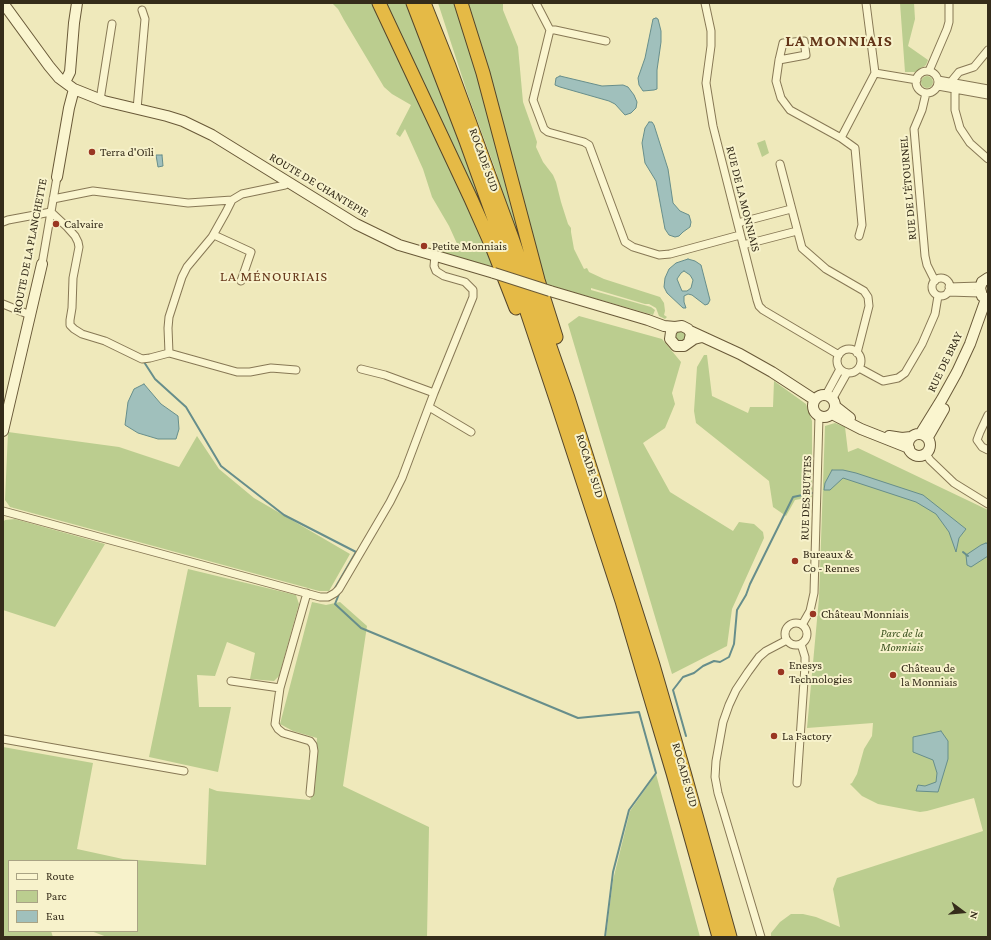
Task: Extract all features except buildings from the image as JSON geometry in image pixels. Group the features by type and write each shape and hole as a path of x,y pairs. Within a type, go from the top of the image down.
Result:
{"highway":[{"path":"379,3 491,244 548,392 558,405"},
{"name":"ROCADE SUD","path":"413,3 481,184 558,405 622,601 678,788 719,937"},
{"name":"ROCADE SUD","path":"424,3 449,66 522,265 579,432 653,665 730,937"},
{"path":"434,3 449,52 449,66"},
{"path":"462,3 484,73 538,280 574,395 579,432"}],"street":[{"name":"ROUTE DE CHANTEPIE","path":"3,3 49,66 74,89 100,100 171,117 194,126 212,135 356,224 400,245 648,320 664,326 673,332"},
{"path":"65,82 70,72 77,3"},
{"path":"536,3 550,30 533,100 544,129 548,132 584,142 589,145 625,242 633,247 659,255 670,254 740,235"},
{"name":"RUE DE LA MONNIAIS","path":"705,3 711,46 706,83 713,126 756,300 759,306 839,355"},
{"path":"841,138 875,73 866,3"},
{"path":"929,71 948,29 948,3"},
{"path":"137,109 145,19 142,10"},
{"path":"100,100 112,24"},
{"path":"550,30 606,40"},
{"path":"950,82 959,72 974,67 988,50"},
{"path":"779,60 776,81 782,98 790,110 841,138 855,148 862,225 859,236"},
{"path":"938,83 933,91 926,93 918,88 917,80 921,73 929,71 935,74 938,83 955,90 988,95"},
{"path":"875,73 917,80"},
{"path":"938,83 950,82 988,89"},
{"name":"ROUTE DE LA PLANCHETTE","path":"3,431 42,264 69,108 74,89"},
{"path":"955,90 955,110 960,128 970,144 988,159"},
{"name":"RUE DE L'ÉTOURNEL","path":"926,93 922,110 914,129 925,256 927,265 935,281"},
{"path":"780,164 802,248 826,269 864,291 868,297 869,306 857,353 860,360 859,368 853,372 847,373 840,369 837,363 839,355 842,352 849,350 857,353"},
{"path":"53,199 93,191 188,203 232,200 242,194 285,185 287,182"},
{"path":"169,354 169,317 182,277 187,267 214,235 232,200"},
{"path":"738,223 791,208"},
{"path":"3,222 51,212 75,236 79,247 73,278 70,320 70,325 74,330 105,341 142,359 169,354 237,372 250,372 271,368 296,370"},
{"path":"743,245 797,231"},
{"path":"214,235 251,252 241,281"},
{"path":"3,511 320,597 328,597 335,593 339,589 390,502 402,478 434,393 473,297 473,290 465,282 444,276 436,271 434,266 435,256"},
{"path":"949,289 984,298 982,282 988,278"},
{"path":"939,279 944,280 949,284 949,289 944,296 938,296 932,290 932,286 935,281 939,279"},
{"path":"859,368 883,381 898,378 905,373 922,344 937,306 938,296"},
{"name":"RUE DE BRAY","path":"925,435 970,344 984,298"},
{"path":"3,304 30,315"},
{"path":"702,337 694,339 684,346 676,346 672,342 673,332 682,326 702,337 740,354 772,372 815,400"},
{"path":"689,342 691,337 690,331"},
{"path":"361,369 434,393"},
{"path":"832,404 840,369"},
{"path":"847,373 832,404 824,418 816,414 813,407 815,400 820,395 832,404 854,421 882,435 902,438 911,437 914,435 925,435 931,444 928,452 923,456 913,454 908,444 911,437"},
{"path":"832,404 867,432 909,448"},
{"path":"429,407 471,432"},
{"path":"988,415 978,440 982,447 988,450"},
{"name":"RUE DES BUTTES","path":"802,625 810,611 814,593 819,416"},
{"path":"926,454 930,460 954,483 988,504"},
{"path":"307,593 280,688 276,724 282,733 310,741 314,745 310,793"},
{"path":"796,624 802,625 807,633 806,640 801,644 795,645 787,640 785,634 787,628 796,624"},
{"path":"761,937 718,793 716,761 723,722 736,690 759,657 769,649 787,640"},
{"path":"797,783 805,666 805,658 801,644"},
{"path":"230,681 280,688"},
{"path":"3,739 184,771"}],"green space":[{"path":"332,3 375,3 473,212 494,269 440,252 440,244 459,248 449,226 432,197 423,169 405,129 400,137 396,134 411,105 392,94 384,87 338,9"},
{"path":"382,3 406,3 507,273"},
{"path":"438,3 457,3 532,280 498,182 497,174 469,98"},
{"path":"467,3 503,3 503,10 518,47 523,102 537,142 536,147 543,162 553,175 556,182 568,224 571,228 574,249 584,269 587,268 589,272 604,279 660,297 664,303 664,315 667,317 665,319 659,316 656,308 649,304 591,288 591,290 651,307 655,310 653,315 545,284 482,51 483,49"},
{"path":"900,3 914,3 915,19 908,46 928,60 926,65 915,72 905,72"},
{"path":"925,76 929,76 933,82 929,88 925,88 921,84 921,80"},
{"path":"765,140 769,153 762,157 757,143"},
{"path":"579,316 662,339 681,362 672,393 675,404 665,428 643,443 670,492 733,531 739,522 754,524 763,532 764,538 732,609 727,646 672,674 568,324"},
{"path":"682,330 687,336 683,342 676,341 674,334 676,331"},
{"path":"704,355 707,355 712,396 748,413 750,407 773,407 774,381 806,404 812,421 812,497 795,500 786,516 773,507 769,481 696,423 694,411 697,367"},
{"name":"Parc de la Monniais","path":"835,423 845,427 848,452 858,448 988,510 988,937 771,937 771,933 780,922 791,914 803,914 816,917 840,927 833,889 837,878 983,831 974,798 920,812 878,804 862,796 850,784 857,774 864,749 872,736 873,723 807,728 819,598 825,426"},
{"path":"8,432 119,447 179,467 197,436 219,469 254,498 350,554 329,591 319,591 10,507 5,500"},
{"path":"15,519 105,544 55,627 3,610 3,522 5,520"},
{"path":"188,569 296,595 299,604 279,676 274,681 250,679 255,653 227,642 215,676 197,675 199,707 231,707 218,772 149,757"},
{"path":"312,602 326,605 340,602 367,626 343,786 429,827 427,937 107,937 94,932 138,932 138,860 206,865 209,788 217,791 310,800 315,788 317,738 293,731 280,724"},
{"path":"3,747 93,763 77,849 123,859 137,860 8,860 8,932 51,932 53,937 3,937"},
{"path":"656,774 700,937 606,937 613,880 630,811"}],"water":[{"path":"653,19 658,19 661,31 657,70 657,89 643,91 639,85 638,78 645,58"},
{"path":"560,76 602,86 623,85 628,87 637,102 636,108 631,113 625,115 615,104 609,101 555,85 556,78"},
{"path":"649,122 652,122 654,125 668,169 673,203 680,211 689,215 691,222 690,227 679,236 675,237 669,235 665,229 656,181 645,163 642,143 645,128"},
{"path":"156,155 162,155 163,166 158,167"},
{"path":"688,259 701,265 710,300 708,304 705,305 692,295 688,294 684,296 686,308 683,308 667,293 664,287 665,278 669,269 676,263","holes":["684,271 690,275 693,280 691,288 687,291 682,291 677,279"]},
{"path":"144,384 161,404 178,416 179,429 176,439 158,439 138,433 125,425 128,402 134,389"},
{"path":"832,470 843,470 856,473 923,495 966,529 959,538 956,552 949,532 936,514 916,502 843,478 830,490 824,490 825,483"},
{"path":"986,543 988,544 988,556 971,567 967,565 966,555"},
{"path":"941,731 948,741 948,759 938,792 916,791 918,785 925,786 936,782 937,773 933,760 913,752 913,737"}],"waterway":[{"path":"144,362 155,379 186,407 221,466 284,515 356,552 335,588"},
{"path":"686,736 673,690 683,677 694,673 703,666 714,661 720,662 729,657 734,644 737,610 746,595 793,497 812,493"},
{"path":"963,552 968,556"},
{"path":"339,594 335,604 361,628 578,718 639,712 656,773 629,810 613,872 605,937"}],"place":[{"name":"Terra d'Oïli","path":"92,152"},
{"name":"Calvaire","path":"56,224"},
{"name":"Petite Monniais","path":"424,246"},
{"name":"Bureaux & Co - Rennes","path":"795,561"},
{"name":"Château Monniais","path":"813,614"},
{"name":"Enesys Technologies","path":"781,672"},
{"name":"Château de la Monniais","path":"893,675"},
{"name":"La Factory","path":"774,736"}],"district":[{"name":"LA MONNIAIS","path":"839,41"},
{"name":"LA MÉNOURIAIS","path":"274,277"}]}
